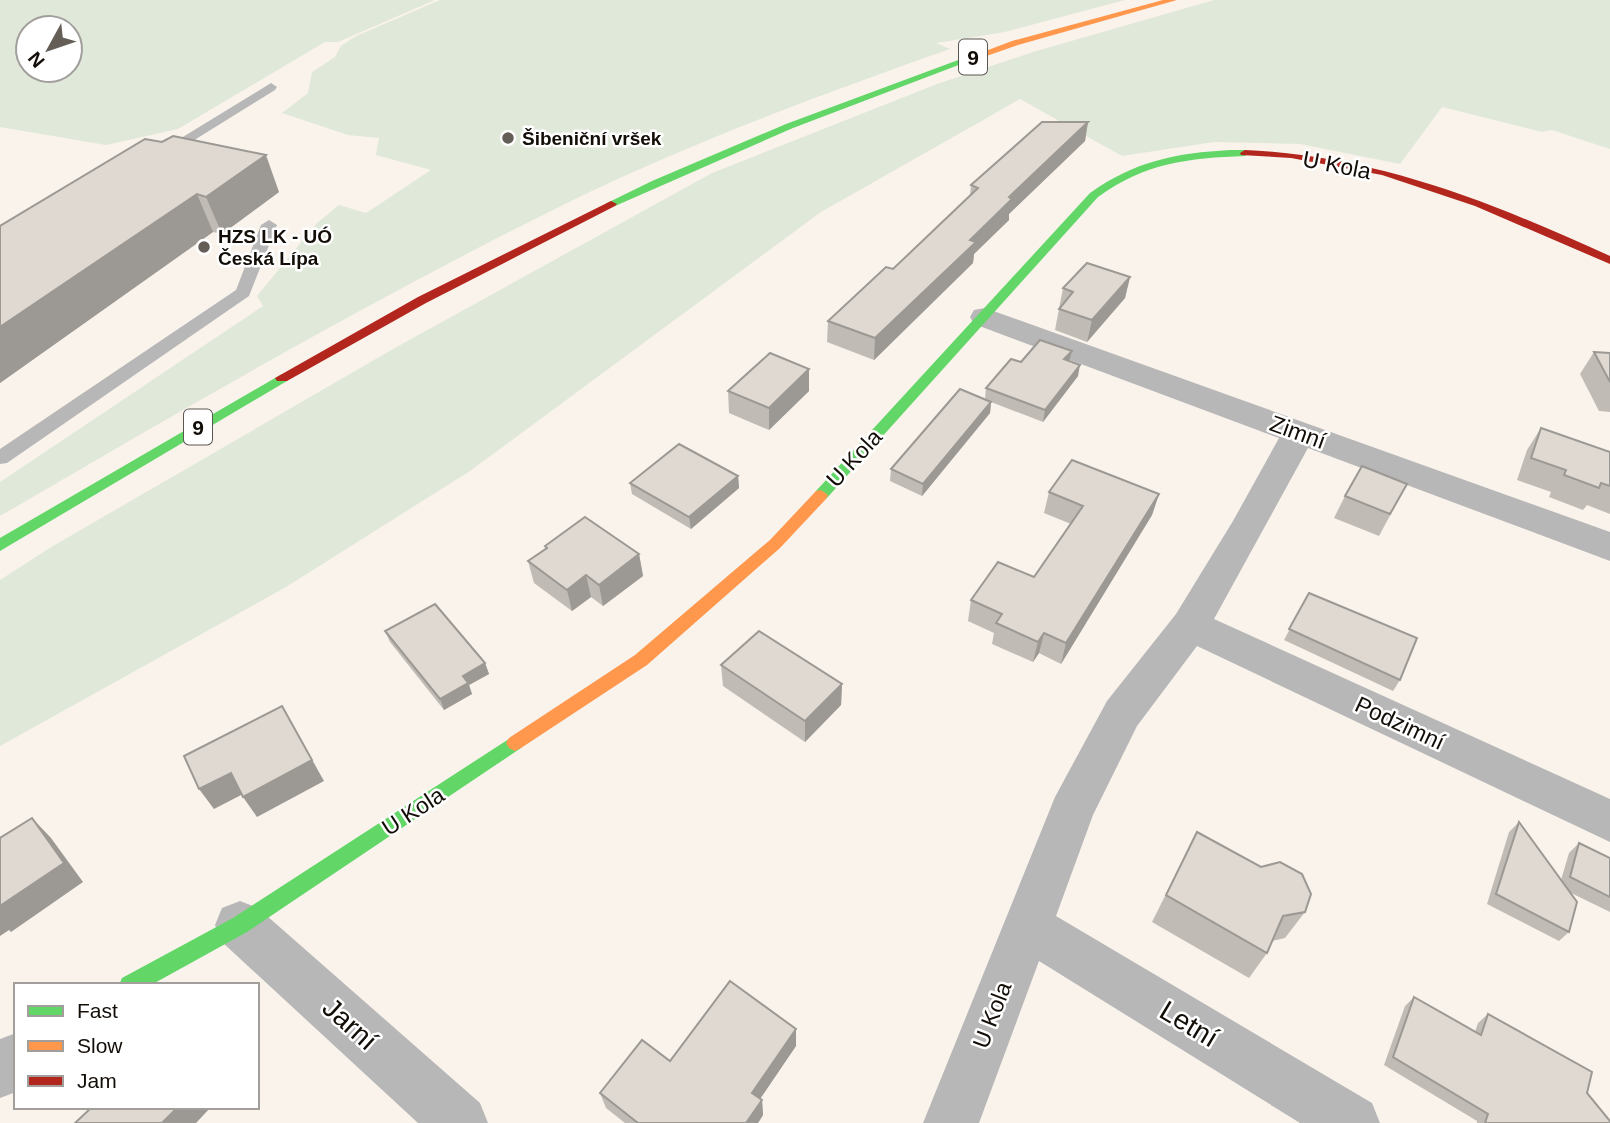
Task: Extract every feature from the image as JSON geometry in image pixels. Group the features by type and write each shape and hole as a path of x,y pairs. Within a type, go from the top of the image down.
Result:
{"street":[{"name":"9","path":"0,545 350,339 470,273 612,201 709,156 863,94 1010,45 1173,0"},
{"name":"U Kola","path":"134,983 240,925 641,660 775,544 1094,195 1125,174 1164,161 1213,153 1266,153 1310,158 1382,173 1519,218 1610,260"},
{"name":"Zimní","path":"985,317 1610,547"},
{"name":"U Kola","path":"951,1123 1071,812 1122,714 1189,625 1249,525 1299,432"},
{"name":"Podzimní","path":"1189,625 1610,821"},
{"name":"Jarní","path":"240,925 460,1123"},
{"name":"Letní","path":"1027,926 1352,1123"}],"lane":[{"path":"145,164 271,87"},
{"path":"0,458 243,293 269,225"}],"shaded area":[{"path":"0,0 435,0 338,42 325,42 178,129 106,145 0,127"},
{"path":"440,0 1125,0 1005,32 936,43 950,49 757,120 615,180 424,276 211,394 0,516 0,482 263,306 257,296 317,223 339,205 366,213 431,170 376,155 379,138 348,135 282,113 308,93 312,72 335,57 341,46 356,36"},
{"path":"1214,0 1610,0 1610,149 1552,130 1542,132 1442,107 1400,164 1300,144 1214,142 1122,156 1020,99 821,212 470,471 286,587 0,746 0,580 53,546 393,349 712,173 937,84 1033,52"}],"building":[{"path":"1042,122 1088,122 1009,197 1012,199 970,240 976,242 875,338 828,321 886,267 893,269 978,188 971,185"},
{"path":"173,136 266,155 206,197 197,194 0,327 0,226 145,139 162,142"},
{"path":"1087,263 1130,277 1092,320 1059,309 1073,292 1063,288"},
{"path":"1040,340 1072,351 1064,359 1080,365 1045,410 986,388 1011,359 1021,362"},
{"path":"1594,352 1610,353 1610,382"},
{"path":"770,353 809,369 769,408 728,391"},
{"path":"960,389 991,402 923,484 891,469"},
{"path":"1541,428 1610,452 1610,486 1601,483 1599,488 1564,475 1566,470 1531,458"},
{"path":"679,444 738,476 689,517 630,483"},
{"path":"1072,460 1159,494 1066,643 1044,633 1038,642 996,623 1002,614 971,600 998,562 1034,577 1083,506 1049,492"},
{"path":"1362,466 1407,484 1390,514 1345,496"},
{"path":"585,517 639,554 599,585 586,575 567,590 528,561"},
{"path":"1309,593 1417,638 1400,680 1289,629"},
{"path":"435,604 485,663 463,676 468,683 440,699 385,631"},
{"path":"759,631 842,684 805,721 721,665"},
{"path":"282,706 312,760 243,797 231,773 199,789 184,756"},
{"path":"32,818 64,863 0,906 0,838"},
{"path":"1519,822 1577,902 1569,932 1496,894"},
{"path":"1197,832 1261,867 1280,862 1302,874 1311,894 1305,912 1283,916 1267,953 1166,895"},
{"path":"1579,843 1610,858 1610,897 1570,877"},
{"path":"730,981 796,1029 752,1093 762,1100 746,1123 638,1123 600,1093 642,1040 670,1061"},
{"path":"1414,997 1481,1035 1488,1014 1592,1072 1587,1093 1610,1123 1485,1123 1488,1114 1393,1057"},
{"path":"90,1109 176,1109 162,1123 75,1123"}],"traffic: fast":[{"path":"611,204 790,126 972,58"},
{"path":"821,495 1094,195 1122,176 1140,168 1169,160 1245,153"},
{"path":"0,545 282,378"},
{"path":"134,983 240,925 515,743"}],"traffic: slow":[{"path":"972,58 1015,43 1173,0"},
{"path":"515,743 641,660 775,544 821,495"}],"traffic: jam":[{"path":"1245,153 1291,155 1385,173 1479,204 1610,260"},
{"path":"282,378 422,300 611,204"}],"place":[{"name":"Šibeniční vršek","path":"508,138"},
{"name":"HZS LK - UÓ Česká Lípa","path":"204,247"}]}
